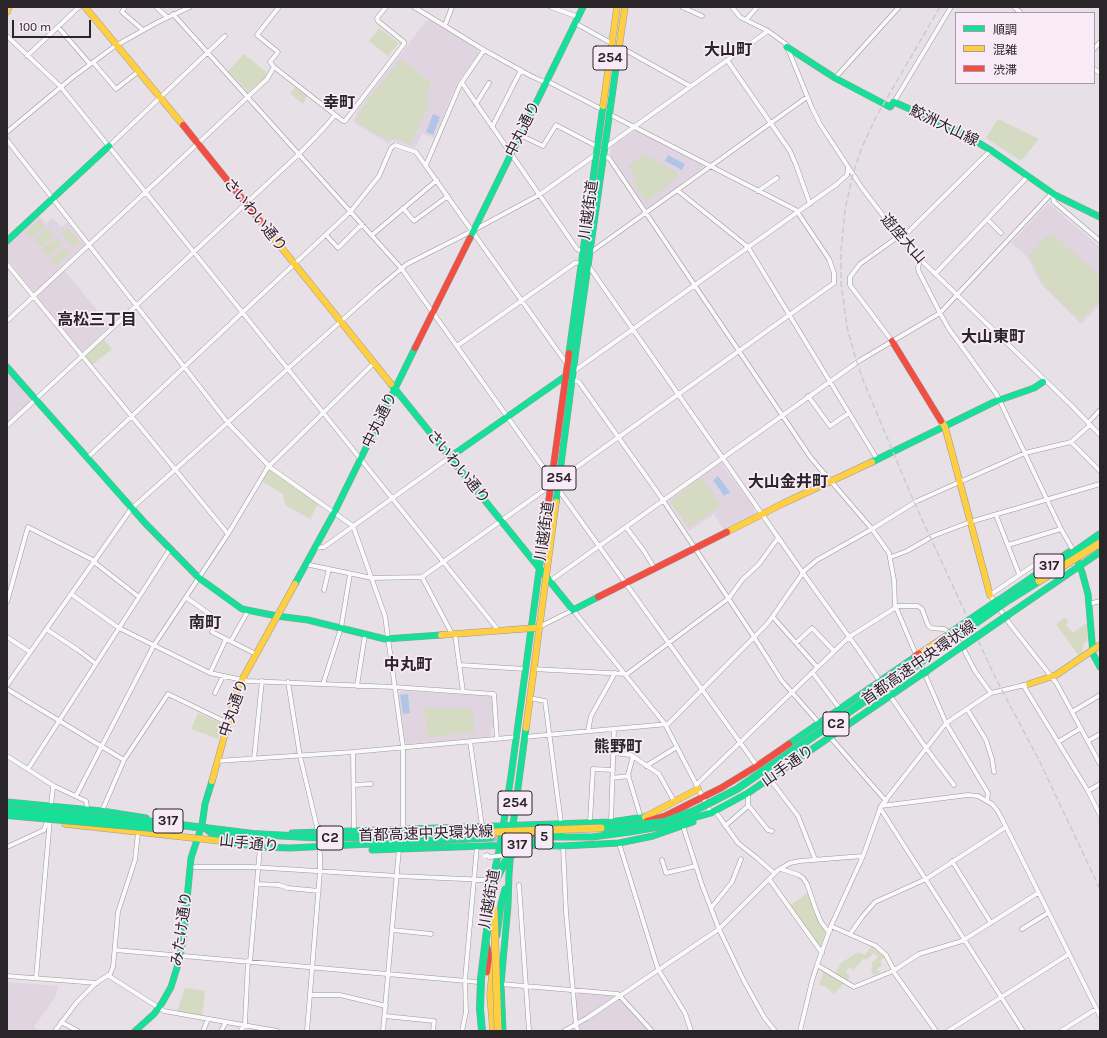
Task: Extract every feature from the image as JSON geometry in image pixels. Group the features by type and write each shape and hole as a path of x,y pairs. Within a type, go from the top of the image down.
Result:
{"main road":[{"path":"7,12 10,7"},
{"name":"さいわい通り","path":"85,7 139,71 573,610"},
{"name":"中丸通り","path":"196,839 202,825 205,804 238,688 334,513 583,7"},
{"name":"川越街道","path":"503,1031 501,984 508,905 512,825 529,698 530,669 540,569 555,483 571,375 600,151 602,110 617,7"},
{"name":"川越街道","path":"600,151 610,114 625,7"},
{"name":"鮫洲大山線","path":"787,47 835,78 890,107 894,102 959,131 991,150 1052,193 1100,217"},
{"path":"7,241 109,146"},
{"name":"川越街道","path":"571,375 568,365 585,264"},
{"path":"892,341 945,427 990,595"},
{"path":"7,367 131,509 199,578 239,608 248,611 305,620 387,639 535,628"},
{"path":"450,457 507,416 571,375"},
{"path":"573,610 830,481 999,400 1034,388 1044,381"},
{"name":"川越街道","path":"535,628 548,579 555,483"},
{"path":"1008,603 1100,533"},
{"name":"山手通り","path":"527,828 612,824 651,820 679,810 721,788 757,766 1046,568 1100,533"},
{"name":"首都高速中央環状線","path":"8,816 253,836 327,839 603,829 654,825 694,811 737,789 1008,603 1100,544"},
{"path":"1073,550 1080,566 1088,594 1092,650 1100,667"},
{"name":"山手通り","path":"521,838 592,837 630,832 665,826 713,812 748,793 890,696 926,675 960,648 1100,552"},
{"path":"1026,685 1052,677 1100,645"},
{"name":"川越街道","path":"481,1031 478,982 489,894 500,846 514,737 530,669"},
{"path":"642,818 697,787"},
{"name":"山手通り","path":"8,805 102,811 202,825 285,833 318,834"},
{"name":"首都高速中央環状線","path":"8,805 234,832 327,838 610,828 654,825"},
{"path":"51,807 63,815 157,826 234,832"},
{"name":"317","path":"318,834 354,831 611,822 642,818 679,810"},
{"name":"317","path":"319,848 326,850 399,849 512,845 563,846 618,843 653,836 683,826 713,812"},
{"name":"山手通り","path":"8,816 260,847 319,848 491,838"},
{"path":"202,825 212,834 254,840 260,847"},
{"name":"5","path":"481,1031 481,979 490,900 496,878 509,858 522,846 548,836 654,825"},
{"name":"5","path":"498,1031 494,907 497,886 508,865 521,851 543,839 562,835 629,830 654,825"},
{"name":"317","path":"318,834 491,829"},
{"name":"みたけ通り","path":"135,1031 158,1008 171,987 181,955 190,865 196,839"},
{"path":"493,1031 490,994 501,904 509,874"},
{"path":"484,936 489,955 486,989 488,1031"}],"street":[{"path":"27,56 79,7"},
{"path":"125,7 122,12 143,30"},
{"path":"156,7 167,17"},
{"path":"7,132 60,87 117,45 167,17 190,7"},
{"path":"278,7 257,35 278,52 270,62 274,67 343,121 347,120 404,44 404,42 378,21 377,18 386,7"},
{"path":"305,564 372,578 422,577 834,283 834,274 829,259 796,210 635,126 531,76 484,50 414,7"},
{"path":"445,26 452,7"},
{"path":"551,7 577,20 612,43"},
{"path":"682,7 702,16"},
{"path":"732,7 740,17 768,31 786,44 787,47"},
{"path":"746,20 757,7"},
{"path":"835,78 899,7"},
{"path":"894,102 949,7"},
{"path":"173,14 401,268 757,766"},
{"path":"58,27 116,89 139,71"},
{"path":"7,685 131,509 401,268 539,196 768,31"},
{"path":"7,36 60,87 109,146 500,631"},
{"path":"109,146 226,36"},
{"path":"619,47 690,86"},
{"name":"遊座大山","path":"787,47 807,97 820,124 855,177 900,238 1100,436"},
{"path":"426,165 462,83 484,50"},
{"path":"727,60 793,158 810,204"},
{"path":"7,321 267,79 274,67"},
{"path":"492,127 521,70"},
{"path":"462,83 577,249 586,252 646,212 807,97"},
{"path":"476,104 488,83"},
{"path":"7,426 299,154 335,115"},
{"path":"520,135 543,146 556,125 609,158 810,458 872,529 891,557 896,607 946,723 988,793 987,801"},
{"path":"7,140 228,423 269,466 353,526 384,616 403,747 403,830"},
{"path":"87,458 350,211 379,176 391,148 395,145 416,152 568,365"},
{"path":"892,341 850,285 850,277 860,264 900,238 991,150"},
{"path":"819,723 782,681 729,598 663,500 579,382 571,375 748,247 833,189 847,175 848,167"},
{"path":"935,274 1028,176"},
{"path":"758,191 777,178"},
{"path":"372,235 436,180"},
{"path":"677,190 748,247 877,459"},
{"path":"1052,193 1054,202 1100,241"},
{"path":"548,579 626,527 859,360 940,313 1052,193"},
{"path":"403,208 414,221 448,196"},
{"path":"987,219 1001,233"},
{"path":"326,235 338,248 362,224"},
{"path":"920,259 918,268 919,272 940,313 949,329 999,400 1061,529 1073,550"},
{"path":"457,346 575,263 585,264 633,329 778,538 849,636 926,748 954,785"},
{"path":"7,264 228,534"},
{"path":"76,796 154,646 228,534 269,466 374,363"},
{"path":"808,396 830,426 849,414"},
{"path":"524,736 665,724 702,690 773,617 803,573 817,560 872,529 914,502 1025,453 1071,442 1089,424 1100,410"},
{"path":"1071,442 1100,469"},
{"path":"315,548 324,547 450,457"},
{"path":"891,557 907,551 933,536 970,522 1100,484"},
{"path":"996,515 1020,574"},
{"path":"7,602 28,527 94,562 139,597"},
{"path":"626,527 655,569"},
{"path":"1008,545 1061,529"},
{"path":"459,665 627,674 729,598 742,580 759,564 778,538"},
{"path":"28,769 170,549"},
{"path":"1046,568 1034,564 990,595 1010,624 1057,684 1100,764"},
{"path":"324,590 329,569"},
{"path":"321,684 340,628 350,574"},
{"path":"422,577 454,634 463,692"},
{"path":"71,594 119,628 210,673 242,680 494,694 497,739"},
{"path":"186,598 218,620 212,632 256,654"},
{"path":"1089,604 1100,602"},
{"path":"697,787 739,742 849,636 898,606 918,606 922,609 928,625 931,628 944,630 953,634 963,648 975,672 991,693"},
{"path":"535,628 573,610 665,724 702,798 726,826 738,843 758,858 774,873"},
{"path":"231,641 248,611"},
{"path":"773,617 818,667"},
{"path":"796,643 812,628 834,651"},
{"path":"46,629 78,650 95,664"},
{"path":"357,686 365,635"},
{"path":"7,637 30,652"},
{"path":"210,673 226,639"},
{"path":"812,672 840,709"},
{"path":"588,731 591,716 615,674"},
{"path":"215,693 223,676"},
{"path":"254,759 262,681"},
{"path":"288,682 300,756 318,834 319,848 319,891 307,1031"},
{"path":"800,1031 812,981 831,926 863,856 881,807 946,723 991,693 1026,685 1088,791 1100,815"},
{"path":"7,689 124,760"},
{"path":"102,811 124,760 168,694 228,723"},
{"path":"1072,712 1100,694"},
{"path":"529,698 545,701 558,790 561,823"},
{"path":"967,709 971,718 986,740 992,759 994,772"},
{"path":"1058,742 1081,728"},
{"path":"611,822 614,729"},
{"path":"1088,741 1100,734"},
{"path":"217,761 353,752 514,737"},
{"path":"830,737 886,801"},
{"path":"470,741 482,826"},
{"path":"646,766 677,748"},
{"path":"353,752 354,831"},
{"path":"613,753 633,756 659,774 674,801"},
{"path":"7,756 54,786 86,801 87,807 85,810"},
{"path":"633,756 629,776 642,818"},
{"path":"590,822 593,769 613,770"},
{"path":"612,778 629,776"},
{"path":"769,778 798,816 815,859"},
{"path":"354,785 371,784"},
{"path":"1088,791 1100,784"},
{"path":"36,978 51,798 54,786"},
{"path":"748,793 748,806 768,830 772,831"},
{"path":"881,807 968,795 978,796 987,801 997,810 1100,1016"},
{"path":"726,826 748,806"},
{"path":"881,807 1023,1031"},
{"path":"7,847 44,830 46,824 49,822"},
{"path":"683,826 719,929 764,1017 774,1031"},
{"path":"850,934 875,902 926,879 1006,827"},
{"path":"55,1031 72,1007 97,983 109,976 113,967 118,912 135,860 138,833"},
{"path":"618,843 658,969 685,1013 691,1031"},
{"path":"462,1031 466,1012 465,980 477,846"},
{"path":"563,846 572,990 578,1031"},
{"path":"241,1031 244,1025 260,847"},
{"path":"383,1031 399,849"},
{"path":"485,856 487,855 489,857 506,854 518,855"},
{"path":"564,1031 576,1025 719,929 780,868 794,862 863,856"},
{"path":"711,908 732,882 741,859"},
{"path":"662,860 666,873 696,866"},
{"path":"952,861 991,923"},
{"path":"195,867 258,867 487,880"},
{"path":"780,868 803,878 807,884 821,922 827,930 830,931"},
{"path":"769,879 822,953"},
{"path":"257,884 279,885 288,888 319,891"},
{"path":"519,885 529,1031"},
{"path":"817,965 854,987 894,970 919,954 965,940 1038,893"},
{"path":"1022,929 1048,913"},
{"path":"831,926 868,942 881,950 888,958 894,970 936,1031"},
{"path":"392,930 430,934"},
{"path":"115,950 478,982"},
{"path":"948,1031 1069,954"},
{"path":"7,976 97,983"},
{"path":"109,976 164,1011 277,1031"},
{"path":"501,984 618,994 652,1031"},
{"path":"310,994 340,995 386,1006"},
{"path":"1062,1031 1096,1009"},
{"path":"385,1016 434,1021 433,1031"},
{"path":"203,1031 208,1019"},
{"path":"61,1022 78,1031"},
{"path":"222,1031 226,1022"}],"shaded area":[{"path":"431,19 477,49 478,54 457,83 434,138 422,134 415,148 393,140 389,144 353,122 357,112 367,98 427,20"},
{"path":"637,130 703,165 703,168 648,208 646,208 610,154 611,147"},
{"path":"1048,203 1100,247 1100,305 1081,324 1040,283 1026,255 1011,243"},
{"path":"38,215 46,223 53,218 61,227 67,222 85,245 61,266 110,326 82,352 7,258 7,244"},
{"path":"7,371 30,398 30,402 7,423"},
{"path":"721,463 754,508 755,515 724,530 714,514 689,531 668,500"},
{"path":"401,691 490,696 492,698 494,728 491,728 491,737 407,744 405,742 398,695"},
{"path":"7,982 58,986 56,996 34,1027 39,1031 7,1031"},
{"path":"575,993 613,996 613,998 579,1022 577,1021"},
{"path":"619,998 649,1031 580,1031 579,1026"}],"green space":[{"path":"379,28 399,43 388,56 369,41"},
{"path":"244,54 267,73 264,79 248,92 228,71"},
{"path":"401,59 431,83 426,94 427,99 431,100 411,144 392,138 389,141 356,122 367,101"},
{"path":"295,87 307,96 303,104 290,93"},
{"path":"998,119 1039,139 1021,161 986,138"},
{"path":"645,154 674,170 679,176 646,202 633,183 636,179 628,166"},
{"path":"40,220 45,227 31,239 25,232"},
{"path":"49,228 54,235 40,247 34,240"},
{"path":"68,228 80,243 73,248 61,233"},
{"path":"1052,234 1093,269 1092,270 1100,277 1100,301 1080,320 1044,285 1029,255 1047,236"},
{"path":"56,238 62,244 48,256 42,249"},
{"path":"64,247 70,254 55,266 50,259"},
{"path":"104,339 112,349 92,365 85,356"},
{"path":"269,470 318,504 310,519 285,505 283,494 262,481"},
{"path":"702,477 721,505 691,526 687,526 670,501"},
{"path":"1066,618 1068,622 1066,625 1073,633 1087,624 1087,641 1083,644 1083,653 1079,656 1056,624"},
{"path":"424,708 473,709 474,732 428,737"},
{"path":"198,713 221,723 222,726 218,739 191,729"},
{"path":"809,892 817,918 826,930 820,949 789,906"},
{"path":"872,946 885,957 880,961 882,965 877,969 880,973 873,975 871,969 873,966 871,964 878,957 874,953 866,960 864,958 853,970 850,967 845,971 850,977 848,980 835,974 841,963 858,952 865,955"},
{"path":"824,971 844,983 834,994 826,987 819,985"},
{"path":"185,988 205,991 202,1016 177,1012"}],"water":[{"path":"433,114 440,117 433,135 426,132"},
{"path":"668,155 685,164 682,170 665,161"},
{"path":"718,476 730,492 724,496 713,480"},
{"path":"408,694 410,713 403,714 400,695"}],"tunnel":[{"path":"491,838 521,838"}],"railway":[{"path":"940,7 876,117 862,147 853,174 845,210 841,251 841,282 847,327 863,380 914,502 996,679 1038,758 1100,889"}],"traffic: fast":[{"path":"470,238 583,7"},
{"path":"787,47 835,78 890,107 894,102 959,131 992,151 1055,195 1100,217"},
{"path":"556,502 617,61"},
{"path":"569,353 603,106"},
{"path":"7,241 109,146"},
{"path":"295,584 334,513 415,348"},
{"path":"7,367 145,523 199,578 242,609 308,620 385,639 441,635"},
{"path":"450,457 567,375"},
{"path":"872,462 994,402 1034,388 1043,382"},
{"path":"391,384 573,610 598,597"},
{"path":"1066,558 1100,534"},
{"path":"491,887 500,846 511,776 542,549"},
{"path":"999,600 1069,552"},
{"path":"1008,615 1100,552"},
{"path":"1075,555 1082,572 1088,594 1093,654 1100,667"},
{"path":"601,828 664,822 694,811 737,789 1007,601 1039,581"},
{"path":"949,634 999,600"},
{"path":"960,648 1008,615"},
{"path":"927,671 960,648"},
{"path":"789,744 915,657"},
{"path":"922,674 927,671"},
{"path":"553,837 592,837 630,832 665,826 711,813 748,793 922,674"},
{"path":"503,1031 501,984 508,905 509,874 513,825 526,728"},
{"path":"135,1031 154,1014 171,987 179,961 183,940 191,858 202,825 205,804 212,781"},
{"path":"7,802 102,811 146,818"},
{"path":"51,807 63,815"},
{"path":"7,809 156,822 253,834 327,838 468,833"},
{"path":"7,815 176,830"},
{"path":"292,833 611,822 651,816"},
{"path":"372,850 512,845 563,846 619,843 653,836 693,822"},
{"path":"204,827 212,834 254,839 260,847"},
{"path":"482,1031 480,1009 481,979 490,906 495,882 505,862 519,848 538,839 561,833"},
{"path":"221,841 260,847 290,848 491,838"},
{"path":"497,935 501,904 505,889"}],"traffic: slow":[{"path":"7,12 9,7"},
{"path":"85,7 183,125"},
{"path":"603,106 617,7"},
{"path":"617,61 625,7"},
{"path":"260,221 391,384"},
{"path":"941,421 945,427 990,595"},
{"path":"727,532 784,503 872,462"},
{"path":"526,728 556,502"},
{"path":"1039,581 1100,543"},
{"path":"212,781 238,687 295,584"},
{"path":"441,635 535,628"},
{"path":"919,654 949,634"},
{"path":"1029,684 1056,675 1100,645"},
{"path":"645,817 698,789"},
{"path":"65,824 221,841"},
{"path":"468,833 601,828"},
{"path":"494,910 498,1031"},
{"path":"493,966 490,994 493,1031"}],"traffic: jam":[{"path":"183,125 260,221"},
{"path":"415,348 470,238"},
{"path":"892,341 941,421"},
{"path":"542,549 569,353"},
{"path":"598,597 727,532"},
{"path":"915,657 919,654"},
{"path":"647,821 665,816 721,788 789,744"},
{"path":"521,838 541,838"},
{"path":"486,943 489,955 487,972"}],"district":[{"name":"大山町","path":"728,50"},
{"name":"幸町","path":"339,103"},
{"name":"高松三丁目","path":"97,320"},
{"name":"大山東町","path":"993,337"},
{"name":"大山金井町","path":"788,482"},
{"name":"南町","path":"205,623"},
{"name":"中丸町","path":"408,665"},
{"name":"熊野町","path":"618,747"}]}
